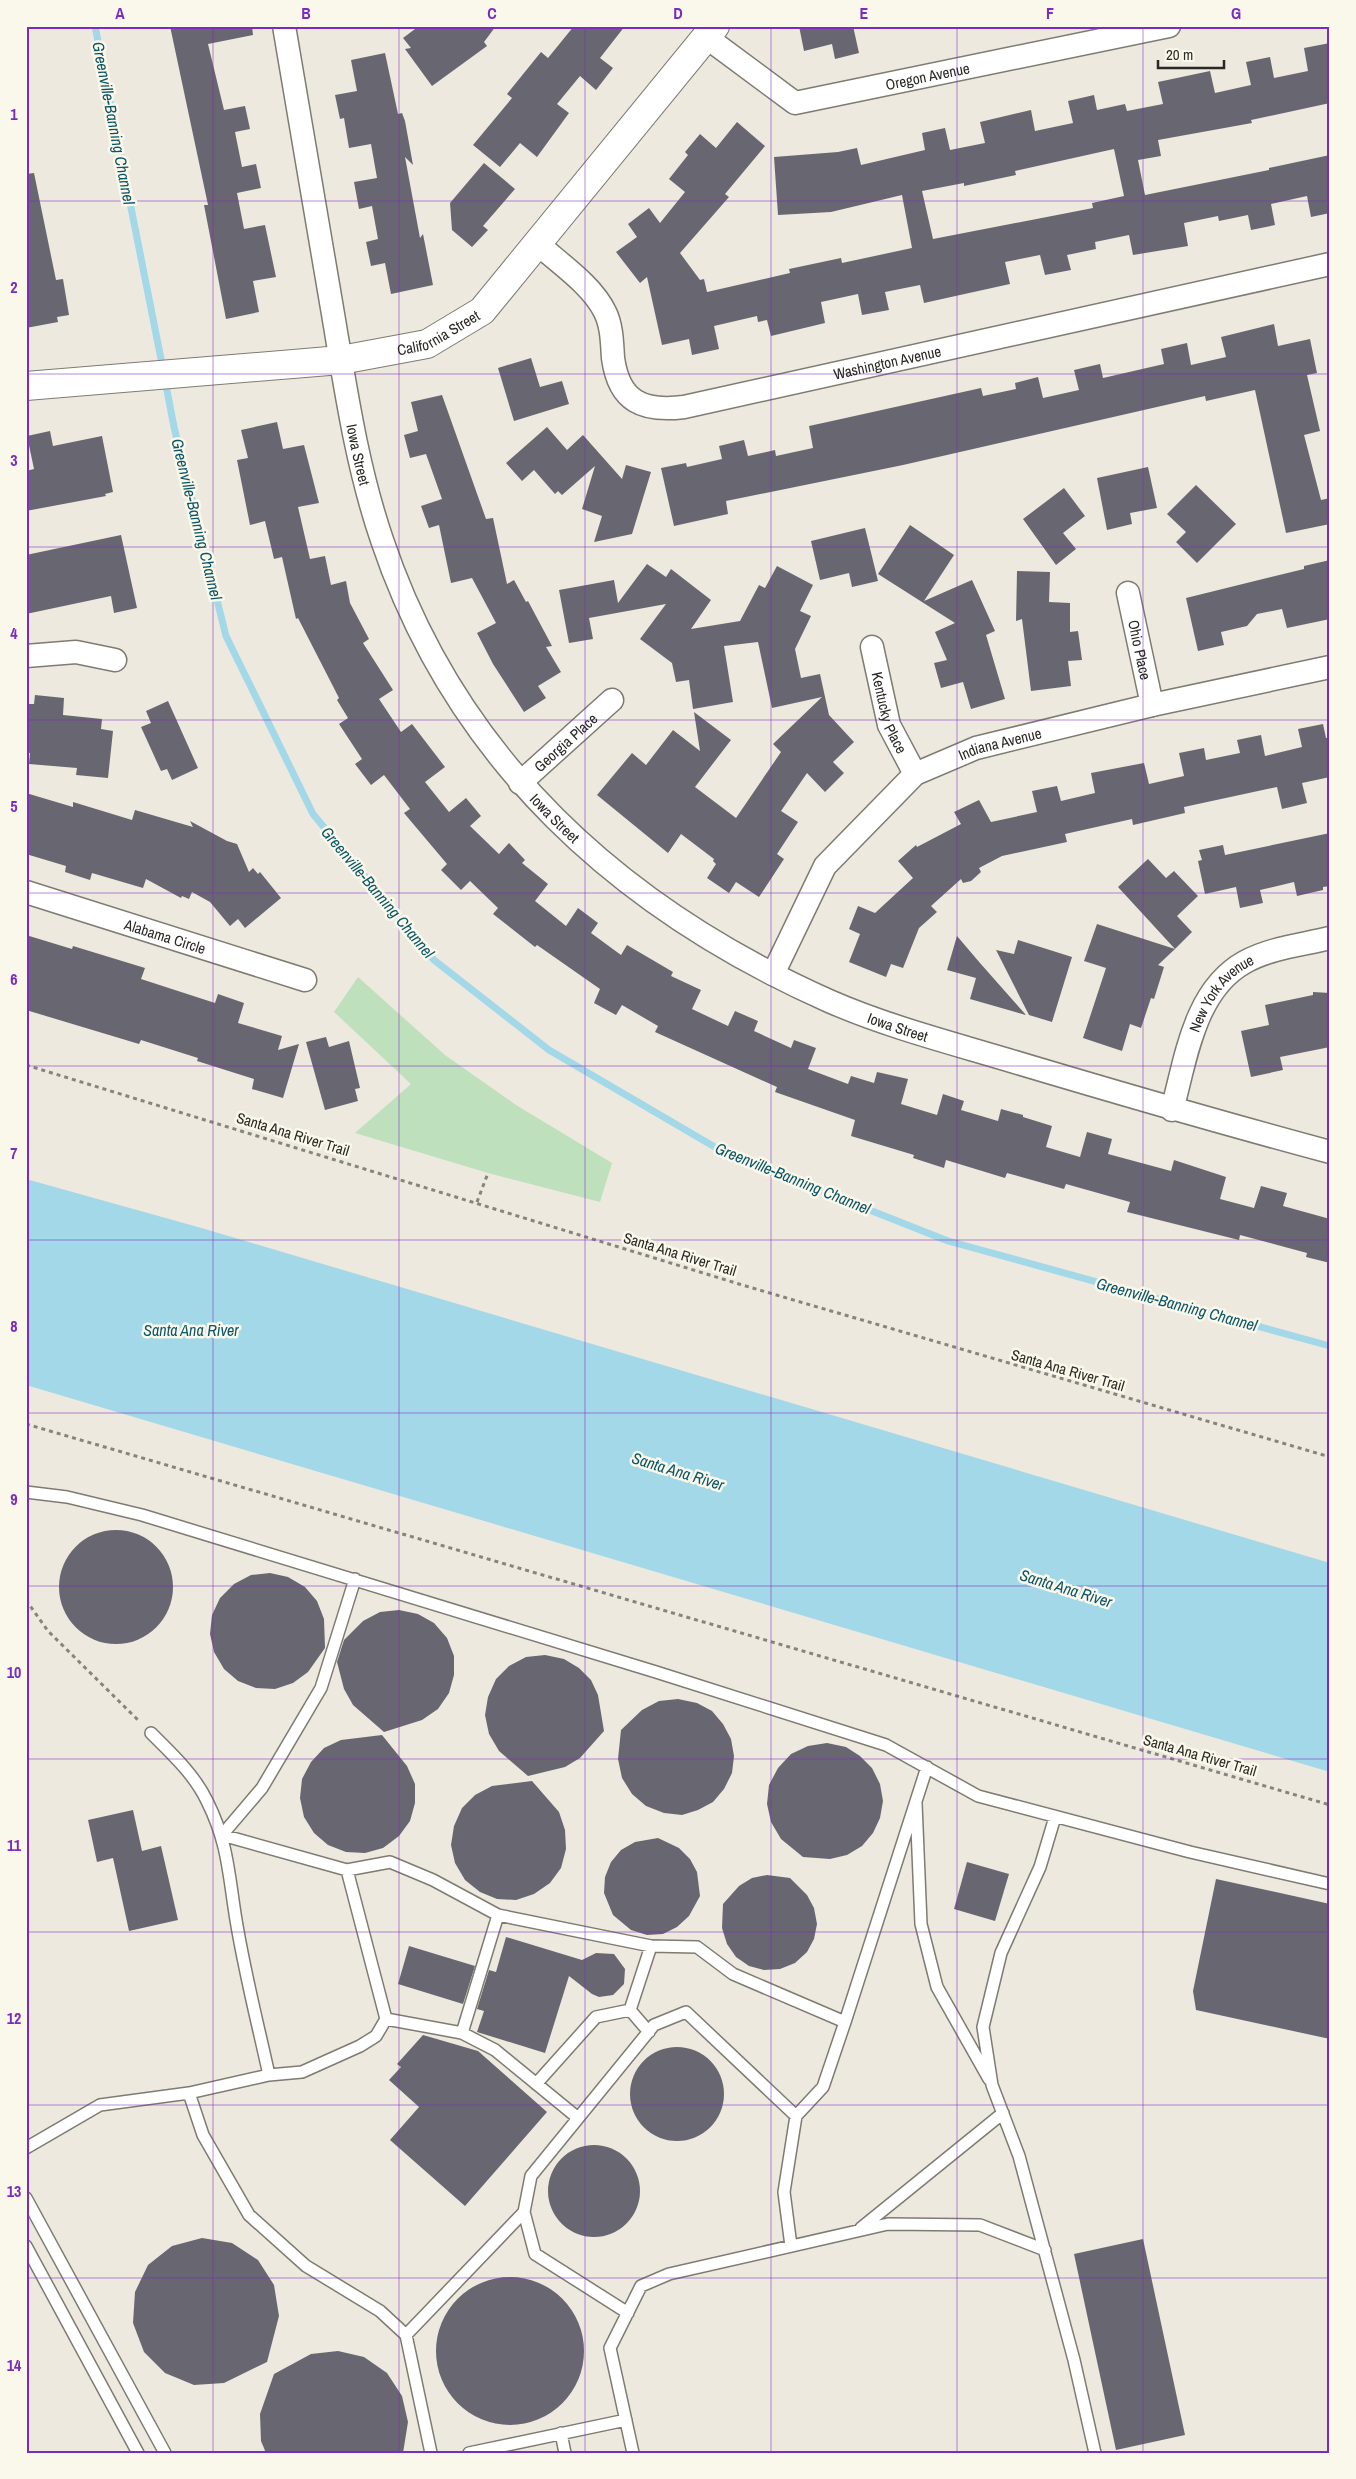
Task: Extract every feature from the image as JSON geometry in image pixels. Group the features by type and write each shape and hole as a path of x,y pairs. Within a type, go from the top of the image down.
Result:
{"street":[{"name":"Oregon Avenue","path":"711,32 795,103 1169,26"},
{"name":"Iowa Street","path":"287,27 341,360 362,475 396,580 429,651 459,700 520,783 569,832 620,878 696,929 773,974 831,1002 888,1023 1172,1110 1330,1152"},
{"name":"California Street","path":"26,386 341,360 427,344 482,311 711,32"},
{"name":"Washington Avenue","path":"538,244 584,286 605,312 611,335 616,372 626,394 635,402 658,409 684,407 1330,264"},
{"name":"Ohio Place","path":"1128,593 1152,705"},
{"name":"Kentucky Place","path":"872,647 890,725 915,774"},
{"path":"26,656 76,652 115,660"},
{"name":"Indiana Avenue","path":"773,974 825,866 915,774 976,748 1152,705 1330,667"},
{"name":"Georgia Place","path":"520,783 612,700"},
{"name":"Alabama Circle","path":"26,892 304,980"},
{"name":"New York Avenue","path":"1172,1110 1195,1026 1207,999 1226,975 1244,962 1267,953 1330,938"}],"lane":[{"path":"26,1492 68,1497 142,1515 355,1579 886,1745 978,1796 1190,1852 1330,1884"},
{"path":"222,1836 262,1788 321,1688 355,1579"},
{"path":"151,1733 182,1763 206,1799 222,1836 231,1875 234,1907 269,2075"},
{"path":"791,2246 784,2192 796,2116 823,2087 927,1767"},
{"path":"916,1803 921,1924 937,1987 992,2085 1019,2156 1074,2360 1095,2453"},
{"path":"992,2085 983,2027 1001,1953 1040,1868 1054,1817"},
{"path":"222,1836 347,1870 390,1862 433,1880 498,1915 651,1946 697,1947 733,1974 845,2022"},
{"path":"26,2148 100,2105 189,2093 269,2075 302,2072 360,2046 376,2036 386,2019 347,1870"},
{"path":"462,2033 498,1915"},
{"path":"630,2010 651,1946"},
{"path":"630,2010 649,2032"},
{"path":"536,2084 596,2017 630,2010"},
{"path":"628,2313 536,2254 524,2212 531,2176 654,2025 686,2012 796,2116"},
{"path":"386,2019 462,2033 496,2050 578,2118"},
{"path":"189,2093 203,2136 248,2215 306,2266 380,2311 406,2335 431,2453"},
{"path":"857,2231 1003,2113"},
{"path":"26,2198 165,2453"},
{"path":"406,2335 524,2212"},
{"path":"633,2453 610,2348 641,2286 670,2274 888,2224 980,2225 1045,2250"},
{"path":"26,2246 138,2453"},
{"path":"469,2453 626,2420"},
{"path":"560,2434 565,2453"}],"path":[{"name":"Santa Ana River Trail","path":"26,1065 477,1202 748,1287 1330,1457"},
{"path":"477,1202 488,1173"},
{"name":"Santa Ana River Trail","path":"26,1424 1330,1805"},
{"path":"26,1600 48,1631 151,1733"}],"green space":[{"path":"358,977 445,1055 516,1105 612,1163 600,1202 488,1173 355,1133 411,1084 334,1012"}],"water":[{"name":"Santa Ana River","path":"26,1179 205,1229 1330,1563 1330,1772 26,1385"}],"building":[{"path":"170,26 252,26 253,35 208,44 224,110 245,106 250,129 235,132 242,167 256,164 261,188 237,193 244,229 265,225 276,277 253,281 259,312 226,319 204,205 208,205"},
{"path":"419,26 496,26 484,42 487,46 432,86 405,49 411,48 403,38"},
{"path":"574,26 625,26 600,58 613,68 596,90 580,76 557,104 569,113 537,157 520,143 500,167 473,145 512,98 507,94 541,52 548,58"},
{"path":"799,26 853,26 859,53 835,59 832,44 804,51"},
{"path":"1330,43 1330,103 1251,120 1252,123 1158,140 1161,156 1138,160 1145,195 1269,170 1269,168 1330,155 1330,213 1311,217 1307,196 1271,204 1275,225 1251,230 1248,215 1219,221 1218,216 1184,223 1188,246 1133,255 1129,235 1095,242 1096,249 1067,255 1071,270 1045,275 1040,255 1005,262 1010,284 924,303 920,285 885,292 889,310 862,315 858,294 821,302 825,323 771,336 767,320 758,322 757,316 714,326 719,349 692,355 689,339 662,345 647,277 640,283 616,252 637,237 628,224 649,208 660,223 685,192 669,179 688,155 685,152 700,134 716,148 737,122 765,146 725,194 729,197 680,253 700,280 704,279 707,292 790,273 789,269 841,258 842,263 912,248 902,195 831,212 778,215 774,157 838,152 857,148 861,165 925,150 922,133 945,128 950,150 985,143 980,122 1031,110 1035,131 1073,123 1068,101 1094,95 1097,110 1125,104 1127,111 1163,104 1158,82 1210,71 1215,93 1251,85 1246,62 1270,57 1274,78 1308,71 1304,48","holes":["1114,149 1124,196 1092,203 1093,208 933,239 922,191 964,183 964,186 1016,175 1015,171"]},
{"path":"385,53 398,114 402,113 405,121 413,165 405,157 420,238 423,234 433,285 391,294 385,263 371,266 366,242 378,239 372,206 359,209 354,182 377,178 371,144 349,148 344,118 340,119 335,95 357,91 351,60"},
{"path":"484,163 515,189 483,226 488,230 472,247 452,230 450,203"},
{"path":"34,173 56,280 63,279 69,315 57,317 58,322 26,328 26,174"},
{"path":"1274,324 1278,346 1310,339 1317,373 1307,375 1320,431 1304,435 1321,500 1330,498 1330,524 1286,533 1255,390 1206,401 1205,396 903,465 726,501 728,514 674,526 661,468 686,463 687,467 722,459 719,446 744,440 748,456 775,450 776,456 813,448 809,426 981,388 983,396 1016,389 1015,383 1038,377 1043,398 1079,390 1074,370 1100,364 1103,378 1164,364 1161,349 1187,343 1191,365 1226,357 1221,337"},
{"path":"531,358 540,387 562,381 569,404 514,421 498,368"},
{"path":"442,395 486,519 493,518 507,584 514,580 526,602 528,601 552,646 546,647 561,672 538,686 546,698 524,712 493,664 477,633 496,623 472,578 451,583 439,525 429,528 421,506 442,499 426,454 410,458 404,435 418,431 411,402"},
{"path":"277,422 283,449 304,445 319,503 298,507 310,559 325,556 331,585 346,581 350,603 369,639 363,643 393,690 379,699 401,732 412,724 445,767 425,782 449,812 466,798 481,816 470,826 499,854 509,843 525,860 522,863 548,884 535,901 566,926 578,908 598,923 591,933 621,955 627,945 673,972 671,976 701,990 692,1009 728,1026 735,1011 758,1021 754,1031 791,1048 794,1040 816,1048 808,1069 848,1084 851,1076 874,1083 877,1072 908,1079 901,1104 937,1115 943,1094 964,1101 961,1110 998,1121 1001,1109 1023,1115 1023,1117 1052,1126 1046,1147 1080,1157 1087,1132 1112,1139 1108,1154 1171,1171 1174,1160 1226,1177 1220,1199 1254,1208 1261,1186 1287,1193 1283,1206 1330,1219 1330,1263 1306,1257 1307,1253 1240,1235 1239,1240 1127,1212 1130,1202 1066,1184 1064,1189 1007,1173 1005,1178 946,1160 944,1168 913,1158 914,1155 851,1136 855,1120 775,1092 777,1087 655,1032 658,1026 622,1005 616,1015 594,1003 600,989 537,945 535,947 493,914 498,908 470,881 461,890 441,870 447,864 404,813 410,809 384,775 371,785 355,764 362,759 339,724 348,718 337,700 339,698 298,618 296,619 282,557 274,559 265,521 250,525 237,460 248,458 241,430"},
{"path":"547,427 567,450 583,435 622,479 626,465 651,472 632,534 594,542 602,516 582,509 595,466 562,495 558,491 555,494 534,470 522,481 506,463"},
{"path":"50,431 53,446 102,436 113,492 105,494 106,496 26,511 26,471 34,469 27,436"},
{"path":"1148,467 1157,508 1130,513 1132,524 1107,530 1097,478"},
{"path":"1196,485 1236,524 1197,563 1176,542 1186,532 1167,514"},
{"path":"1064,488 1085,516 1063,533 1076,549 1056,565 1023,519"},
{"path":"910,525 954,555 924,601 972,580 995,631 986,635 1005,699 971,709 963,682 941,688 934,663 947,660 935,632 955,623 878,574"},
{"path":"865,528 878,581 852,587 849,573 820,580 811,541"},
{"path":"121,535 137,608 114,613 111,596 26,614 26,555"},
{"path":"1330,560 1330,619 1287,628 1282,609 1257,614 1247,626 1221,632 1224,645 1198,651 1186,598 1304,569 1304,566"},
{"path":"647,564 666,577 671,569 711,600 691,629 740,621 759,585 765,588 777,566 813,585 800,611 811,616 795,649 801,678 820,674 829,715 854,742 833,762 844,773 825,792 807,773 781,811 798,822 777,854 784,859 759,897 736,882 729,893 707,878 716,864 713,861 714,859 681,834 668,853 597,795 632,753 646,765 673,730 700,751 694,712 731,740 695,787 736,818 781,752 773,744 822,697 772,708 758,642 724,646 733,702 693,709 689,680 676,682 672,663 640,639 666,604 589,618 593,639 569,643 559,590 614,580 618,603"},
{"path":"1017,571 1050,572 1049,602 1070,603 1070,632 1078,631 1082,660 1068,661 1071,686 1031,691 1022,619 1016,621"},
{"path":"35,695 64,698 63,715 102,719 101,729 113,731 108,778 76,775 77,768 29,764 30,753 26,753 26,704 34,704"},
{"path":"168,701 198,768 172,780 167,769 161,771 141,727 151,723 146,711"},
{"path":"1323,724 1326,738 1330,738 1330,777 1302,783 1307,803 1282,809 1277,787 1184,807 1185,813 1133,825 1132,819 1065,834 1067,842 1002,856 979,868 981,872 971,881 963,883 961,879 931,906 937,912 919,928 903,968 891,964 886,977 849,962 860,934 849,929 858,906 875,913 913,878 898,861 916,845 917,847 961,824 954,812 979,800 991,822 1037,812 1032,791 1057,786 1061,801 1095,793 1091,773 1144,763 1149,784 1184,776 1179,753 1204,748 1206,760 1240,753 1237,740 1261,735 1265,756 1302,747 1298,729"},
{"path":"26,793 73,807 73,802 132,820 135,810 193,827 190,821 227,841 237,844 249,872 253,868 258,874 260,872 281,898 245,928 238,919 230,926 210,902 192,892 189,899 182,896 181,898 146,879 143,888 92,873 90,880 65,872 66,866 26,854"},
{"path":"1330,833 1330,886 1323,887 1323,890 1297,896 1294,882 1260,890 1263,903 1240,908 1236,887 1205,894 1198,861 1202,860 1199,850 1223,845 1225,855"},
{"path":"1148,859 1166,878 1174,871 1198,896 1177,916 1192,932 1175,949 1118,887"},
{"path":"1097,924 1175,949 1158,965 1164,967 1154,999 1151,998 1141,1028 1130,1024 1122,1051 1083,1038 1106,968 1084,961"},
{"path":"26,935 72,949 73,946 145,968 141,979 215,1003 218,994 244,1003 238,1023 282,1036 278,1050 299,1044 283,1098 252,1089 254,1079 197,1061 198,1058 141,1040 139,1044 26,1010"},
{"path":"957,936 1026,1015 970,999 976,978 947,970"},
{"path":"1018,940 1072,957 1052,1022 1029,1015 996,950 1014,954"},
{"path":"1313,992 1330,993 1330,1047 1280,1057 1283,1070 1251,1077 1241,1031 1269,1025 1265,1005 1313,995"},
{"path":"326,1037 329,1047 349,1041 360,1088 355,1089 358,1101 325,1110 306,1042"},
{"path":"116,1530 138,1534 157,1546 169,1565 173,1587 169,1609 157,1628 138,1640 116,1644 94,1640 75,1628 63,1609 59,1587 63,1565 75,1546 94,1534"},
{"path":"270,1573 288,1577 305,1587 317,1601 324,1619 325,1648 308,1672 293,1683 275,1689 256,1688 238,1681 224,1669 214,1652 210,1634 212,1615 220,1598 234,1584 251,1575"},
{"path":"399,1610 418,1614 434,1623 447,1638 454,1656 454,1675 449,1693 438,1709 422,1720 384,1732 353,1705 344,1689 337,1662 344,1640 363,1621 380,1612"},
{"path":"545,1655 564,1659 579,1668 591,1680 598,1695 604,1731 580,1758 565,1767 528,1776 499,1751 489,1734 485,1715 488,1697 496,1679 509,1666 526,1657"},
{"path":"678,1699 697,1703 712,1711 723,1724 731,1739 734,1756 732,1773 724,1789 713,1802 698,1810 682,1815 664,1813 646,1806 632,1794 622,1778 618,1759 621,1730 642,1710 659,1701"},
{"path":"382,1735 407,1766 415,1784 415,1803 410,1821 399,1836 383,1848 365,1853 346,1852 328,1845 314,1833 304,1817 300,1798 302,1779 311,1762 324,1748 341,1740"},
{"path":"827,1743 846,1747 860,1756 872,1768 880,1784 883,1801 880,1818 873,1833 862,1846 847,1855 830,1859 803,1857 781,1839 771,1822 767,1804 769,1785 778,1768 791,1754 808,1746"},
{"path":"532,1781 559,1812 565,1830 566,1849 561,1868 550,1883 534,1894 516,1900 497,1899 480,1892 465,1880 455,1863 451,1845 454,1826 462,1808 475,1795 492,1786"},
{"path":"133,1810 142,1851 161,1846 178,1920 129,1931 113,1858 97,1862 88,1820"},
{"path":"658,1838 679,1848 690,1859 697,1872 700,1896 689,1916 677,1927 663,1934 647,1935 631,1930 613,1915 604,1893 605,1877 611,1862 621,1850 635,1842"},
{"path":"967,1862 1009,1874 995,1921 954,1909"},
{"path":"767,1875 790,1878 807,1895 814,1908 817,1924 814,1939 807,1952 795,1963 780,1969 764,1970 749,1966 736,1957 727,1944 722,1928 723,1904 739,1886 752,1878"},
{"path":"1216,1879 1330,1904 1330,2039 1196,2010 1193,1991"},
{"path":"506,1937 582,1960 596,1953 614,1954 625,1969 624,1984 613,1995 599,1997 592,1994 569,1976 545,2053 477,2032 484,2011 477,2009 489,1970 496,1972"},
{"path":"409,1946 475,1966 463,2004 398,1984"},
{"path":"423,2035 478,2051 547,2112 465,2206 390,2140 419,2107 389,2080 401,2067 397,2064"},
{"path":"677,2047 695,2051 710,2061 720,2076 724,2094 720,2112 710,2127 695,2137 677,2141 659,2137 644,2127 634,2112 630,2094 634,2076 644,2061 659,2051"},
{"path":"594,2145 611,2149 626,2159 636,2174 640,2191 636,2208 626,2223 611,2233 594,2237 577,2233 562,2223 552,2208 548,2191 552,2174 562,2159 577,2149"},
{"path":"202,2238 232,2243 258,2260 274,2285 279,2316 267,2362 224,2383 194,2385 165,2373 144,2352 133,2323 135,2292 148,2265 172,2246"},
{"path":"1143,2239 1185,2435 1116,2450 1074,2254"},
{"path":"510,2277 538,2283 562,2299 578,2323 584,2351 578,2379 562,2403 538,2419 510,2425 482,2419 458,2403 442,2379 436,2351 442,2323 458,2299 482,2283"},
{"path":"338,2351 364,2357 387,2373 402,2396 408,2422 403,2453 266,2453 261,2441 260,2414 274,2374 311,2354"}],"waterway":[{"name":"Greenville-Banning Channel","path":"95,26 163,369"},
{"name":"Greenville-Banning Channel","path":"165,380 174,427 226,636 313,814 434,960 549,1050 725,1153 948,1241 1330,1346"}]}
